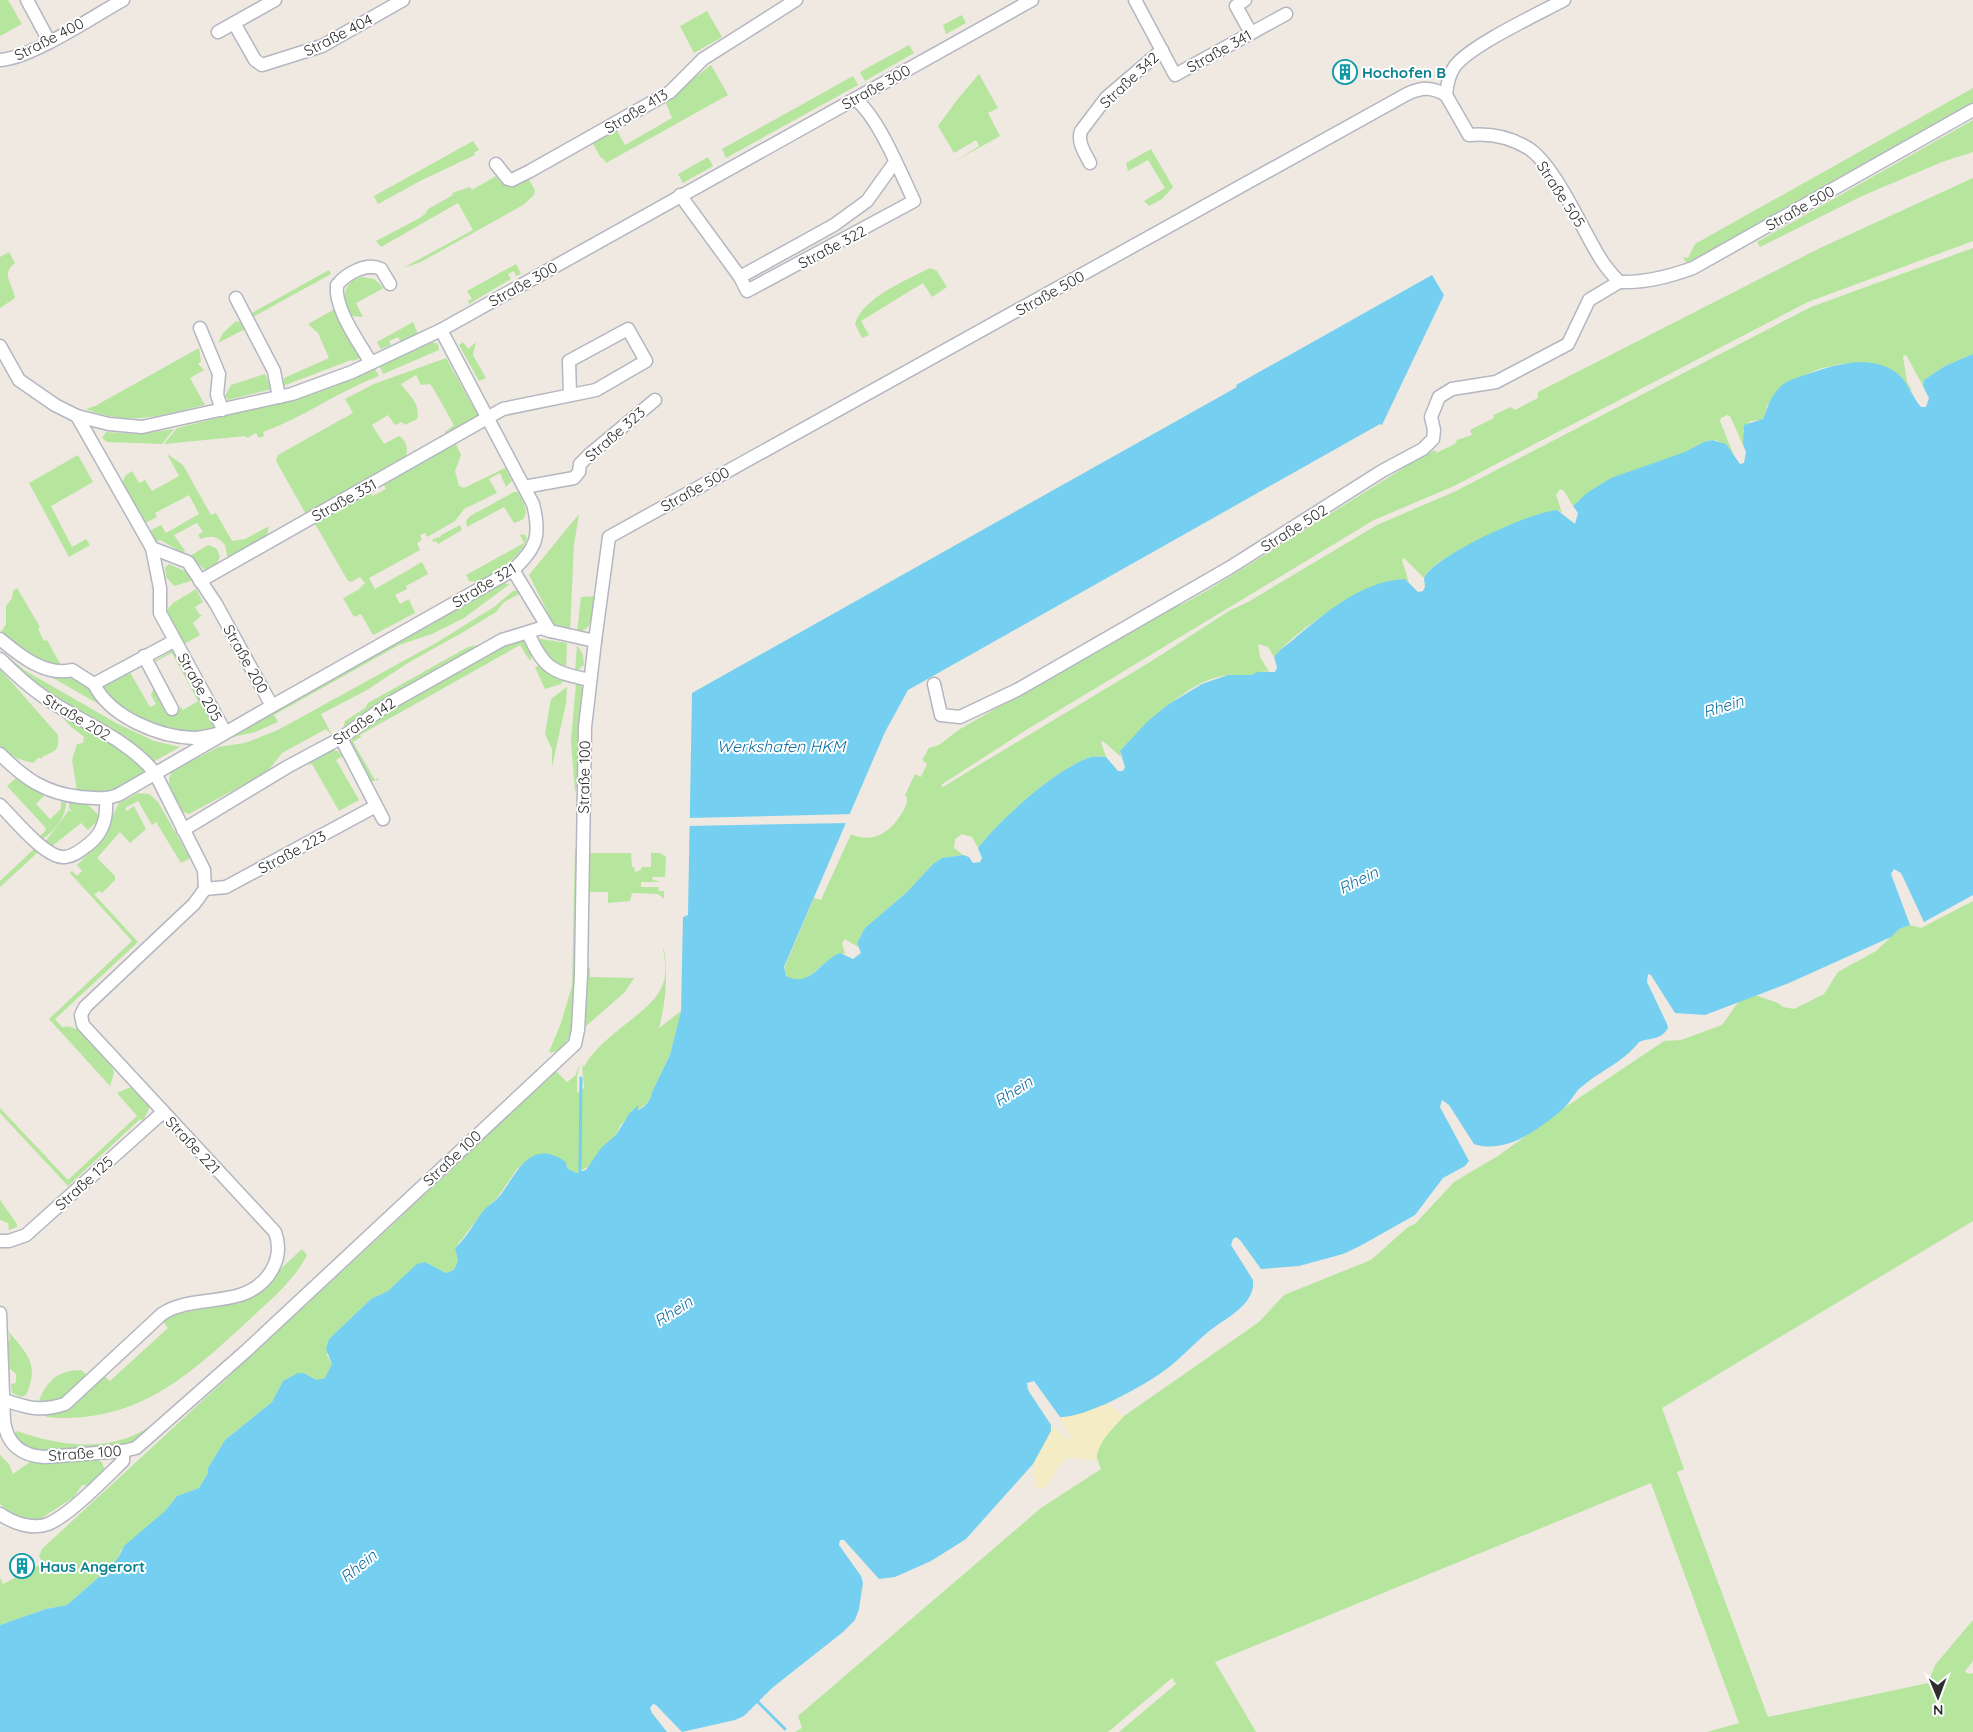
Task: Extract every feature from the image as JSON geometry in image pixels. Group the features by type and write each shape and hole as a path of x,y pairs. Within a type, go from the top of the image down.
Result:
{"street":[{"path":"27,0 49,41"},
{"name":"Straße 400","path":"0,60 13,59 122,0"},
{"path":"218,32 274,0"},
{"name":"Straße 404","path":"234,23 255,60 262,65 272,64 322,46 403,0"},
{"name":"Straße 413","path":"496,164 508,179 512,180 530,171 670,92 703,59 796,0"},
{"name":"Straße 300","path":"0,346 19,380 55,405 77,416 109,424 142,427 279,397 370,363 441,330 1032,0"},
{"name":"Straße 341","path":"1135,0 1175,75 1286,14"},
{"path":"1245,0 1236,6 1251,33"},
{"path":"1446,95 1447,82 1456,66 1474,50 1564,0"},
{"name":"Straße 342","path":"1090,163 1081,144 1079,136 1081,131 1111,93 1162,50"},
{"name":"Straße 500","path":"595,641 609,538 1407,94 1424,88 1435,88 1446,95"},
{"name":"Straße 505","path":"1446,95 1469,135 1495,135 1511,140 1529,149 1544,165 1603,263 1619,282"},
{"name":"Straße 322","path":"680,195 740,277 747,291 914,201 874,122 862,104 855,99"},
{"name":"Straße 500","path":"1619,282 1638,282 1666,277 1693,268 1973,110"},
{"path":"740,277 834,225 867,201 895,162"},
{"path":"370,363 340,307 336,293 337,285 342,279 357,270 370,266 380,269 390,284"},
{"name":"Straße 502","path":"934,684 941,716 960,716 1016,690 1229,568 1382,471 1423,449 1433,439 1434,430 1431,417 1439,397 1452,389 1496,382 1568,344 1589,300 1619,282"},
{"path":"236,298 274,371 279,397"},
{"path":"200,328 219,374 217,395 222,410"},
{"path":"488,419 502,409 596,390 646,361 628,329 569,361 570,395"},
{"name":"Straße 321","path":"272,706 513,570 526,558 534,544 538,532 533,504 441,330"},
{"name":"Straße 323","path":"524,487 574,478 579,472 580,464 590,454 655,400"},
{"path":"77,416 152,548"},
{"name":"Straße 331","path":"200,581 488,419"},
{"name":"Straße 200","path":"106,799 272,706 216,604 188,562 152,548"},
{"name":"Straße 205","path":"152,548 160,588 160,613 225,732"},
{"path":"513,570 550,631 595,641"},
{"name":"Straße 142","path":"183,830 287,767 341,738 407,693 502,640 541,628 550,631"},
{"path":"528,633 538,656 545,664 571,676 590,680"},
{"path":"0,639 27,660 53,671 63,673 72,670 94,684 107,703 131,719 153,729 195,738 225,732"},
{"path":"94,684 174,641"},
{"name":"Straße 100","path":"0,1313 4,1400 2,1416 5,1430 14,1446 33,1456 123,1451 136,1448 148,1439 575,1044 578,1030 581,975 585,727 595,641"},
{"path":"144,656 172,709"},
{"name":"Straße 202","path":"0,659 44,698 128,748 146,762 155,773"},
{"path":"341,738 383,819"},
{"path":"0,754 34,783 47,790 68,795 106,799 107,812 103,827 94,839 75,854 65,858 53,855 43,848 0,805"},
{"path":"155,773 204,870 205,889"},
{"name":"Straße 223","path":"205,889 226,887 376,806"},
{"name":"Straße 221","path":"4,1400 28,1408 47,1410 65,1404 166,1311 180,1305 242,1295 258,1285 277,1263 279,1242 275,1232 162,1113 83,1025 81,1015 85,1007 194,904 205,889"},
{"name":"Straße 125","path":"0,1241 9,1241 26,1235 162,1113"},
{"path":"0,1514 18,1523 36,1526 48,1524 59,1517 123,1461 123,1451"}],"green space":[{"path":"0,0 8,0 22,24 0,36"},
{"path":"707,11 722,37 694,53 680,26"},
{"path":"962,15 966,23 946,34 943,25"},
{"path":"909,45 914,53 865,81 860,72"},
{"path":"711,65 728,95 606,163 601,158 592,142 616,129 625,145 672,118 665,101"},
{"path":"979,74 998,108 988,113 1000,136 957,160 979,146 976,140 954,153 938,126"},
{"path":"853,76 858,85 726,158 722,149"},
{"path":"1973,88 1973,102 1689,262 1686,262 1683,257 1688,258 1695,244"},
{"path":"1973,120 1973,152 1942,162 1862,196 1760,247 1757,242"},
{"path":"473,141 479,150 474,153 475,155 422,180 378,204 374,196"},
{"path":"1151,149 1173,187 1162,199 1149,206 1144,201 1165,188 1148,160 1128,171 1126,163"},
{"path":"708,157 713,166 683,183 678,174"},
{"path":"496,176 507,185 529,180 535,190 534,195 523,205 421,262 403,268 473,230 458,203 381,247 376,241 418,219 428,209 453,195 452,193 470,187 472,190"},
{"path":"1973,178 1973,241 1808,302 1454,486 1374,520 1023,732 941,785 943,787 1150,662 1229,611 1248,602 1377,525 1456,491 1811,307 1973,248 1973,354 1945,366 1924,380 1923,386 1906,355 1903,356 1907,382 1913,392 1901,377 1892,370 1861,363 1840,364 1819,369 1782,385 1767,406 1763,420 1750,421 1743,431 1745,437 1743,445 1730,416 1727,415 1721,418 1720,421 1735,458 1723,444 1712,440 1701,443 1684,453 1612,479 1586,495 1573,506 1564,491 1560,489 1556,495 1562,513 1557,510 1484,538 1446,558 1432,568 1424,578 1404,558 1402,560 1409,583 1405,579 1375,586 1360,592 1305,628 1274,657 1268,647 1258,644 1260,657 1269,672 1248,676 1228,675 1197,685 1155,716 1120,751 1121,757 1103,741 1101,742 1106,757 1091,757 1062,772 1046,783 1000,823 978,848 972,837 962,834 955,839 954,848 963,855 942,858 933,864 907,892 865,928 857,943 858,947 845,939 842,943 845,954 837,955 830,959 815,972 800,980 792,979 784,973 785,966 814,898 821,900 851,834 866,838 873,837 885,832 896,822 905,807 907,798 905,795 915,774 921,777 927,764 922,760 929,748 939,745 960,729 1180,603 1181,605 1210,589 1405,467 1435,450 1436,453 1455,444 1457,440 1472,435 1470,430 1494,418 1493,415 1511,407 1515,410 1538,398 1538,392 1818,249"},
{"path":"9,252 15,263 8,271 8,275 15,298 0,308 0,257"},
{"path":"516,264 521,274 516,276 514,271 508,274 511,279 469,304 468,301 472,299 467,291"},
{"path":"930,268 937,271 947,287 932,297 923,283 861,321 869,335 862,338 855,324 866,306 886,291"},
{"path":"329,270 331,274 253,317 250,314"},
{"path":"362,277 374,279 384,288 356,303 363,317 351,316 346,304 345,292 350,283"},
{"path":"335,309 361,358 283,386 284,378 329,358 318,333 308,324"},
{"path":"236,321 240,322 245,329 218,343 223,333"},
{"path":"413,322 418,334 400,341 398,337 389,341 391,345 381,349 377,342"},
{"path":"432,342 438,344 439,350 383,374 379,364"},
{"path":"463,342 468,349 476,342 473,355 486,378 479,381 459,345"},
{"path":"199,348 201,362 198,364 204,370 190,378 205,405 146,418 117,417 86,409 95,406"},
{"path":"446,358 479,417 446,436 445,432 454,425 430,384 421,385 416,375 401,384 416,404 417,419 405,425 402,422 395,425 388,415 372,425 384,444 399,436 402,438 407,453 405,460 307,516 276,461 278,455 353,413 345,399 374,384"},
{"path":"374,367 379,376 263,432 264,436 259,438 256,433 247,438 246,436 164,444 177,428 291,400"},
{"path":"265,374 272,389 228,400 225,396 231,385"},
{"path":"174,429 162,444 107,442 102,438 106,432 139,434"},
{"path":"455,442 461,455 455,471 459,486 464,488 505,468 512,481 506,487 500,473 489,479 497,493 464,509 455,521 427,537 425,533 420,535 422,540 417,543 420,550 369,578 375,589 422,562 428,574 406,586 407,589 395,595 400,604 409,599 415,613 373,635 361,614 354,617 343,598 358,590 365,583 360,577 351,582 348,581 314,522 369,490 373,496 386,489 383,483"},
{"path":"167,454 183,465 211,515 216,513 232,541 245,539 269,526 266,539 228,560 225,545 214,537 201,539 198,535 203,532 197,523 174,535 185,551 183,553 160,540 157,541 149,531 161,525 166,533 199,514 189,495 155,513 157,517 145,523 123,482 125,476 132,471 139,483 145,480 152,491 179,476"},
{"path":"78,455 93,482 51,506 72,547 86,539 90,545 69,557 29,483"},
{"path":"514,492 518,492 525,506 524,518 520,521 514,523 504,507 467,527 466,521 470,516"},
{"path":"579,514 574,545 570,630 558,627 553,623 529,575"},
{"path":"460,525 462,530 438,544 436,541 433,542 432,540 440,538 441,535"},
{"path":"524,534 527,538 524,546 513,559 477,582 469,581 466,575 524,543 520,535"},
{"path":"208,545 216,548 220,556 216,566 207,572 190,556"},
{"path":"169,564 187,572 191,581 174,586 166,577 165,568"},
{"path":"503,583 510,584 464,618 432,634 399,645 274,715 278,722 255,732 224,739"},
{"path":"17,588 40,627 38,629 44,641 47,640 63,669 29,658 0,634 6,624 6,606 12,598 13,591"},
{"path":"196,589 203,602 195,607 200,615 202,615 193,623 200,635 181,646 166,618 166,611 173,603"},
{"path":"521,590 523,592 504,602 496,612 408,663 367,690 321,714 332,735 326,729 282,753 267,772 189,814 181,811 169,786 170,776 172,771 198,753 200,757 218,747 245,743 278,730 436,643 494,607 513,591"},
{"path":"597,596 593,618 587,628 577,632 581,597"},
{"path":"522,627 500,635 343,729 345,721 365,708 368,703 468,647 483,644 499,635"},
{"path":"525,639 533,652 530,661 520,645 360,735 361,737 353,742 375,780 378,778 379,780 371,781 350,744 358,733 397,705 450,674 511,641"},
{"path":"537,640 567,643 566,669 549,662"},
{"path":"577,645 583,655 584,665 575,672"},
{"path":"173,650 215,724 215,726 199,736 168,731 116,706 103,688 128,669 150,707 156,704 151,695 154,688 168,714 181,707 183,710 198,701 172,653 155,662 156,666 154,667 153,662"},
{"path":"9,657 24,670 118,724 154,741 180,747 153,762 55,698 11,664"},
{"path":"538,666 565,679 561,684 545,689 535,667"},
{"path":"0,669 58,735 56,749 40,759 39,757 33,763 15,758 0,746"},
{"path":"46,674 73,674 123,718"},
{"path":"576,683 584,688 578,782 575,792 571,741"},
{"path":"567,687 566,703 552,767 552,749 545,734 551,699"},
{"path":"58,712 110,739 144,769 142,775 119,787 103,792 86,793 77,790 72,760 77,744 83,743 84,737 70,726"},
{"path":"331,750 338,751 343,756 336,760 359,800 339,811 312,764 309,765 311,761"},
{"path":"16,778 44,796 36,804 50,819 61,809 61,802 66,802 62,818 50,833 41,840 39,837 46,830 45,827 7,786"},
{"path":"138,793 149,794 158,802 190,858 181,863 156,822 152,825 138,801 125,808 127,811 134,806 146,829 130,843 120,832 97,858 115,876 115,880 102,893 100,891 94,894 138,942 55,1019 62,1027 76,1029 83,1034 112,1065 114,1073 110,1086 49,1019 132,941 70,873 72,871 77,876 82,871 77,865 99,843 119,803"},
{"path":"69,802 88,805 101,817 97,826 94,824 88,830 81,823 51,847 45,842 69,810 73,812 69,808"},
{"path":"578,848 574,1025 562,1048 558,1051 549,1052 561,1023 572,986 575,849"},
{"path":"34,849 37,853 0,887 0,881"},
{"path":"589,853 631,853 632,867 634,867 635,872 641,870 642,867 651,867 651,853 660,853 666,857 665,877 652,877 653,880 661,882 641,882 641,887 659,887 658,891 664,891 664,899 658,894 632,893 630,901 608,903 608,892 588,892"},
{"path":"1973,901 1973,1221 1662,1408 1684,1469 1677,1472 1768,1717 1928,1683 1935,1665 1973,1620 1973,1661 1965,1671 1968,1674 1973,1673 1973,1732 1707,1732 1739,1723 1651,1483 1215,1662 1256,1732 1119,1732 1176,1684 1172,1678 1108,1732 795,1732 802,1728 798,1716 1041,1508 1101,1469 1095,1453 1104,1438 1124,1416 1259,1322 1284,1295 1371,1260 1408,1227 1415,1224 1454,1182 1498,1156 1564,1108 1664,1041 1681,1040 1722,1025 1739,1001 1755,995 1778,1003 1783,1007 1794,1009 1824,994 1838,972 1876,951 1899,929 1910,925 1921,928"},
{"path":"663,949 666,969 666,989 659,1028 681,1011 670,1055 647,1103 637,1110 638,1106 620,1126 616,1135 601,1149 590,1166 576,1173 567,1168 566,1162 535,1156 517,1169 497,1198 485,1209 455,1248 458,1261 454,1270 446,1273 425,1262 418,1264 388,1291 371,1299 329,1339 327,1355 332,1364 327,1375 316,1380 304,1373 283,1381 272,1402 225,1440 208,1468 208,1473 199,1488 177,1496 165,1511 121,1550 118,1558 100,1576 67,1605 46,1609 0,1625 0,1578 3,1584 43,1563 39,1556 42,1549 556,1071 567,1082 575,1076 580,1064 577,1076 577,1093 584,1088 582,1064 584,1067 603,1044 639,1014 658,994 665,975"},
{"path":"586,968 590,968 590,977 634,978 625,992 586,1026"},
{"path":"131,1087 150,1106 143,1121 140,1119 68,1186 0,1113 0,1108 68,1180 137,1116 117,1093"},
{"path":"0,1200 17,1224 17,1227 9,1230 8,1223 0,1220"},
{"path":"302,1249 307,1255 281,1290 226,1341 181,1378 158,1393 133,1405 107,1413 77,1417 45,1417 68,1407 103,1375 110,1381 168,1328 162,1320 169,1314 255,1293"},
{"path":"8,1331 26,1353 31,1367 30,1384 26,1395 21,1397 12,1393 11,1384 16,1383 16,1374 10,1369 7,1345 10,1339"},
{"path":"81,1370 89,1377 63,1401 38,1403 41,1395 54,1378 66,1372"},
{"path":"149,1427 151,1430 142,1437 122,1445 51,1451 39,1451 29,1448 14,1434 17,1431 66,1443 101,1444 118,1441"},
{"path":"0,1455 9,1464 13,1474 30,1462 92,1458 102,1462 105,1471 91,1486 82,1485 74,1497 37,1521 14,1515 0,1504"}],"sand":[{"path":"1106,1403 1124,1416 1102,1442 1096,1461 1076,1458 1064,1459 1046,1487 1039,1489 1035,1486 1033,1464 1051,1431 1051,1425 1068,1439 1071,1439 1060,1417"}],"water":[{"path":"1432,275 1444,295 1382,425 1380,424 908,690 885,732 784,967 786,976 802,979 815,972 840,953 853,959 861,953 857,943 865,928 907,892 933,864 942,858 963,855 969,857 973,863 980,862 982,858 978,848 1000,823 1046,783 1078,763 1091,757 1106,757 1118,771 1123,771 1125,767 1120,751 1148,721 1169,704 1202,684 1228,675 1275,672 1277,667 1274,657 1279,652 1331,609 1359,592 1389,581 1405,579 1418,592 1423,591 1425,587 1424,578 1432,569 1445,558 1464,547 1527,518 1557,510 1575,524 1578,513 1573,506 1587,493 1611,478 1685,452 1704,442 1712,440 1726,444 1740,464 1744,463 1746,452 1743,445 1744,425 1763,419 1774,394 1783,384 1792,379 1838,365 1861,362 1873,363 1884,366 1899,374 1921,407 1926,407 1929,398 1923,386 1924,380 1945,366 1973,354 1973,895 1924,922 1901,873 1894,869 1891,874 1910,925 1899,929 1891,937 1789,983 1705,1015 1675,1013 1651,975 1648,974 1647,982 1668,1028 1658,1037 1639,1042 1618,1062 1585,1084 1564,1108 1534,1131 1510,1143 1498,1146 1474,1144 1449,1105 1442,1100 1440,1107 1469,1161 1465,1166 1443,1178 1415,1215 1343,1254 1299,1266 1261,1269 1236,1237 1231,1245 1253,1280 1253,1289 1249,1297 1238,1310 1208,1332 1165,1370 1138,1388 1110,1402 1083,1413 1060,1417 1034,1381 1027,1383 1028,1390 1051,1425 1051,1431 1033,1464 966,1539 931,1561 895,1577 879,1579 844,1540 840,1540 839,1545 861,1576 863,1583 859,1609 855,1620 843,1632 772,1688 744,1716 735,1720 682,1732 653,1704 650,1708 652,1713 667,1732 0,1732 0,1625 46,1609 67,1605 100,1576 118,1558 124,1546 165,1511 177,1496 199,1488 208,1473 208,1468 225,1440 272,1402 283,1381 298,1373 304,1373 316,1380 325,1378 332,1364 326,1349 329,1339 371,1299 388,1291 417,1264 425,1262 446,1273 454,1270 458,1261 455,1248 466,1236 483,1211 497,1199 525,1162 533,1156 542,1154 553,1155 566,1162 567,1168 576,1173 586,1170 601,1148 616,1135 629,1114 638,1105 638,1110 649,1101 670,1055 681,1011 683,917 688,915 692,693 1237,387 1236,385"}],"pier":[{"path":"853,814 849,823 687,826 687,818"}],"waterway":[{"path":"580,1173 581,1078"},
{"path":"758,1702 785,1729"}],"place":[{"name":"Hochofen B","path":"1345,72"},
{"name":"Haus Angerort","path":"22,1566"}],"water label":[{"name":"Rhein","path":"1723,706"},
{"name":"Werkshafen HKM","path":"781,746"},
{"name":"Rhein","path":"1358,880"},
{"name":"Rhein","path":"1013,1091"},
{"name":"Rhein","path":"673,1311"},
{"name":"Rhein","path":"358,1566"}]}
